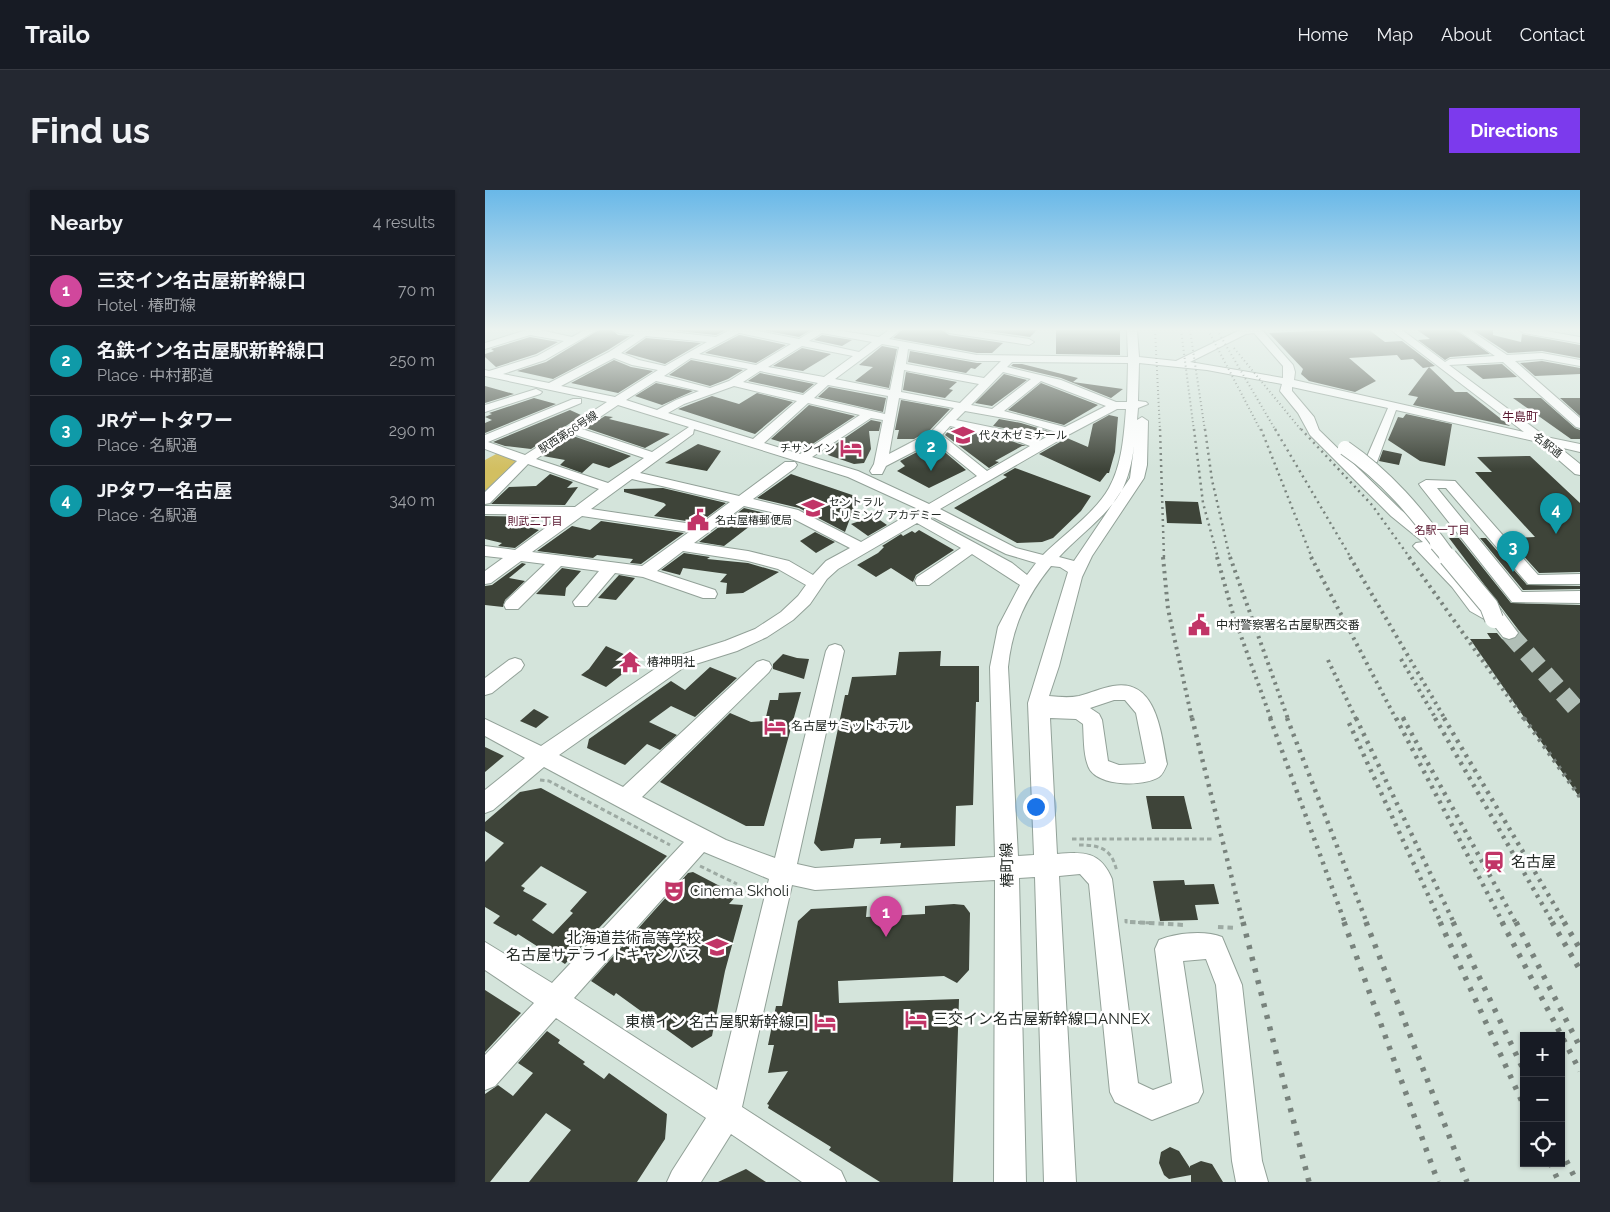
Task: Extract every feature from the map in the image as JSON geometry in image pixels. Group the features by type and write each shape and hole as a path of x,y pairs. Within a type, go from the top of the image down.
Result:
{"street":[{"path":"488,376 536,392 577,401 612,404 660,413 756,443 796,462 861,487 1011,551 1046,561 1057,560 1070,565 1076,570 1038,707 1059,1182"},
{"path":"489,376 550,387 612,404 689,431 796,462 873,481 971,548 1005,567 1028,583"},
{"path":"550,387 570,376"},
{"path":"660,413 680,402 733,383 744,376"},
{"path":"801,376 995,412 1066,431"},
{"path":"756,443 832,376"},
{"path":"873,481 881,464 897,376"},
{"path":"955,376 986,382"},
{"path":"881,464 935,435 992,376"},
{"path":"1032,376 1057,382 1115,406"},
{"path":"1075,576 1084,556 1124,494 1137,478 1140,465 1137,403 1138,376"},
{"path":"1234,376 1286,385 1391,411 1555,445 1580,448"},
{"path":"1244,376 1555,445"},
{"path":"1289,376 1286,385 1287,393 1355,473 1381,507 1458,583 1477,606 1494,619 1507,633 1463,572 1345,447"},
{"name":"名駅通","path":"1460,376 1580,461"},
{"name":"名駅通","path":"1468,376 1555,445 1580,471"},
{"path":"1527,376 1574,415 1580,424"},
{"path":"655,377 711,390"},
{"name":"駅西第56号線","path":"485,500 525,460 655,377"},
{"path":"995,412 1039,378"},
{"path":"733,383 889,418"},
{"path":"485,409 536,392"},
{"path":"485,439 577,401"},
{"path":"485,803 541,757 677,663 731,646 761,633 787,616 804,600 831,565 1066,431 1115,406 1137,403"},
{"path":"1046,561 1096,512 1116,489 1124,466 1137,403"},
{"path":"502,404 533,419"},
{"path":"1303,411 1314,432 1328,452 1355,473 1396,513 1446,553"},
{"path":"1303,411 1345,447 1371,465 1394,488 1430,530 1489,606 1494,619"},
{"path":"1372,459 1391,411"},
{"path":"645,572 796,462 869,414"},
{"path":"947,422 1015,436 1040,446"},
{"path":"572,430 655,457"},
{"path":"485,579 631,475 689,431"},
{"path":"935,435 987,477"},
{"path":"485,445 611,489"},
{"path":"631,475 793,513 861,548"},
{"path":"1580,579 1533,580 1450,484 1426,484 1518,598 1580,597"},
{"path":"1005,567 1021,570 1061,554 1067,544 1124,494"},
{"path":"485,510 579,511 703,530"},
{"path":"681,546 748,556 783,565 815,584"},
{"path":"923,582 971,548"},
{"path":"485,551 514,557 645,572 709,594"},
{"name":"椿町線","path":"1010,1182 1007,869 999,667 1000,647 1013,608 1028,583 1046,561"},
{"path":"512,605 556,562"},
{"path":"581,602 611,568"},
{"path":"683,1182 726,1114 835,651"},
{"path":"485,688 515,665"},
{"path":"625,799 763,667"},
{"path":"1117,692 1134,697 1145,710 1157,764 1148,774 1107,772 1098,765 1092,720 1080,710 1038,707 1079,703 1108,693 1117,692"},
{"path":"485,727 625,799 698,851 746,861 782,873 815,879 1045,867 1085,863 1100,879 1125,1092 1152,1106 1188,1092 1168,949 1213,946 1229,985 1247,1161 1252,1182"},
{"path":"485,1076 553,1000 698,851"},
{"path":"485,955 830,1182"}],"path":[{"path":"538,781 545,779 673,846"},
{"path":"1072,839 1214,839"},
{"path":"1073,845 1094,844 1106,848 1115,857 1118,876"},
{"path":"698,851 737,884"},
{"path":"1125,913 1126,922 1191,925"},
{"path":"1209,926 1237,928"}],"shaded area":[{"path":"498,453 517,460 485,491 485,460"}],"building":[{"path":"541,376 558,376 553,379"},
{"path":"584,376 645,376 618,393 571,383"},
{"path":"674,376 733,376 710,386"},
{"path":"755,376 776,376 814,384 803,393 748,381"},
{"path":"861,376 891,376 889,388 855,381"},
{"path":"905,376 928,376 957,382 949,389 953,390 945,398 903,390"},
{"path":"1002,376 1013,376 1027,380 992,406 975,403"},
{"path":"1054,376 1071,376 1078,378 1073,382 1123,389 1111,398"},
{"path":"1304,376 1370,376 1376,381 1355,392 1309,381"},
{"path":"1422,376 1439,376 1455,392 1467,392 1510,426 1413,405 1418,397 1408,395"},
{"path":"1479,376 1517,377 1483,379"},
{"path":"656,383 693,391 662,405 635,396"},
{"path":"1041,383 1098,405 1064,425 1008,410"},
{"path":"485,386 514,394 485,403"},
{"path":"829,387 886,398 883,412 818,397"},
{"path":"757,393 793,402 755,434 678,409 712,396 739,404"},
{"path":"534,398 556,404 485,433 485,423 492,420 485,417 492,414 489,413"},
{"path":"1513,398 1541,398 1575,428 1580,430 1580,439 1571,439"},
{"path":"1560,398 1580,398 1580,416"},
{"path":"901,400 950,409 930,430 914,439 897,439 899,430 895,430"},
{"path":"809,405 855,416 805,449 771,439"},
{"path":"570,410 581,415 587,412 531,449 505,446 493,442"},
{"path":"1406,414 1452,424 1445,466 1420,461 1388,440 1398,417 1403,418"},
{"path":"1109,415 1118,417 1115,452 1109,473 1100,482 1039,454 1067,438 1088,447 1093,424"},
{"path":"605,416 613,417 609,419 670,434 645,448 586,428"},
{"path":"999,419 1051,432 1039,439 1019,431 993,426"},
{"path":"871,420 881,422 879,431 869,431 871,449 864,463 854,464 828,455 827,450"},
{"path":"951,428 1026,446 1022,446 995,461 999,462 989,468 945,435"},
{"path":"573,436 631,456 609,468 593,463 582,473 560,465 565,460 543,456"},
{"path":"934,443 966,470 929,488 897,471 905,466 900,461"},
{"path":"698,444 721,451 707,471 665,463"},
{"path":"1383,450 1402,454 1399,465 1379,461"},
{"path":"1530,456 1580,503 1580,572 1539,573 1507,538 1535,537 1475,472 1492,472 1477,457"},
{"path":"1015,468 1091,496 1081,511 1053,538 1042,542 1017,543 954,508 1007,477 1003,475"},
{"path":"550,474 573,482 567,488 578,487 565,505 491,504 509,487 536,486"},
{"path":"791,474 858,497 845,532 799,508 757,498"},
{"path":"663,488 726,503 699,523 654,516 666,505 664,503 624,492 624,489"},
{"path":"1165,501 1198,502 1202,524 1167,523"},
{"path":"744,508 787,518 772,526 759,519 724,546 699,542"},
{"path":"485,516 538,517 529,527 539,530 515,548 498,546 502,543 485,539"},
{"path":"874,516 887,525 868,536 851,524"},
{"path":"601,521 684,533 641,564 630,563 633,559 597,555 593,558 537,551 572,526 590,530"},
{"path":"919,530 954,550 916,575 913,582 891,568 876,577 857,565 878,553 884,547 882,546 901,534 903,536 912,531 915,533"},
{"path":"815,532 835,542 816,553 800,541"},
{"path":"1449,538 1459,538 1511,603 1580,605 1580,798 1470,639 1491,639 1487,633 1497,633 1502,639 1510,641 1517,638 1520,632"},
{"path":"1480,538 1486,538 1527,585 1580,586 1580,589 1523,590"},
{"path":"684,553 710,557 707,559 748,563 779,572 743,593 726,594 727,583 720,582 727,574 683,568 680,575 661,570"},
{"path":"522,563 526,564 509,578 525,581 505,600 503,607 485,605 485,586 492,585"},
{"path":"562,568 581,571 566,588 565,596 536,594"},
{"path":"619,575 635,578 616,600 598,598"},
{"path":"606,646 639,661 606,687 581,675 589,669"},
{"path":"941,651 940,666 979,666 979,702 976,702 973,805 956,806 955,846 900,848 901,843 880,844 881,838 855,839 853,848 821,851 814,843 845,695 848,695 852,677 896,675 899,652"},
{"path":"783,654 809,659 804,679 773,669 773,664"},
{"path":"710,667 737,678 695,717 671,706 649,722 677,735 660,750 647,744 625,765 587,748 589,739 671,681 685,690"},
{"path":"801,692 764,826 746,826 660,782 730,713 751,722 765,721 770,700 778,700 779,693"},
{"path":"534,709 549,717 536,728 520,721"},
{"path":"485,747 504,756 485,772"},
{"path":"541,788 667,856 565,964 518,934 516,936 493,923 500,916 485,907 485,862 504,843 485,831 485,822 520,792","holes":["541,866 587,892 570,911 573,913 553,934 532,920 547,904 523,891 525,888 521,886"]},
{"path":"1146,796 1184,796 1192,829 1152,829"},
{"path":"693,872 737,895 729,904 743,905 725,971 712,1036 692,1048 616,993 614,996 591,981 688,873"},
{"path":"1184,880 1185,885 1214,884 1219,904 1195,905 1198,920 1160,921 1153,881"},
{"path":"964,905 970,913 969,970 957,983 944,976 838,981 839,1003 959,999 953,1182 880,1182 829,1150 831,1147 768,1108 769,1105 767,1104 788,1071 768,1073 774,1045 768,1045 776,1006 782,1006 798,921 811,909 867,906 866,917 925,914 925,906"},
{"path":"485,990 521,1013 485,1052"},
{"path":"547,1031 560,1040 558,1043 585,1062 583,1064 604,1079 609,1073 667,1114 665,1139 637,1182 529,1182 571,1130 546,1113 490,1182 485,1182 485,1094 498,1085 513,1096 533,1073 518,1063"},
{"path":"1170,1147 1179,1151 1190,1168 1190,1166 1201,1161 1212,1164 1223,1182 1191,1182 1191,1175 1169,1179 1164,1175 1159,1163 1161,1152"},
{"path":"746,1169 766,1182 718,1182"}],"tunnel":[{"path":"1509,633 1580,713"}],"railway":[{"path":"1157,376 1160,431"},
{"path":"1187,376 1194,431"},
{"path":"1197,376 1205,431"},
{"path":"1232,376 1261,431"},
{"path":"1244,376 1276,431"},
{"path":"1257,376 1302,431"},
{"path":"1160,429 1164,558"},
{"path":"1194,429 1203,503 1218,558"},
{"path":"1205,429 1212,480 1230,558"},
{"path":"1261,429 1312,558"},
{"path":"1275,429 1351,558"},
{"path":"1301,429 1372,505 1410,558"},
{"path":"1163,557 1168,609 1192,719"},
{"path":"1217,557 1233,614 1271,719"},
{"path":"1230,557 1288,719"},
{"path":"1311,557 1396,719"},
{"path":"1350,557 1445,719"},
{"path":"1409,557 1524,719"},
{"path":"1401,659 1436,719"},
{"path":"1328,660 1356,719"},
{"path":"1192,718 1243,923"},
{"path":"1270,718 1345,923"},
{"path":"1287,718 1367,923"},
{"path":"1356,718 1454,923"},
{"path":"1396,718 1503,923"},
{"path":"1403,718 1516,923"},
{"path":"1435,718 1553,923"},
{"path":"1444,718 1565,923"},
{"path":"1524,718 1580,797"},
{"path":"1349,723 1441,923"},
{"path":"1243,922 1309,1182"},
{"path":"1344,922 1438,1182"},
{"path":"1366,922 1467,1182"},
{"path":"1440,922 1520,1097"},
{"path":"1453,922 1520,1063"},
{"path":"1502,922 1580,1071"},
{"path":"1516,922 1580,1047"},
{"path":"1552,922 1580,970"},
{"path":"1564,922 1580,949"},
{"path":"1565,1158 1577,1182"},
{"path":"1552,1167 1559,1182"}],"place":[{"name":"代々木ゼミナール","path":"963,435"},
{"name":"チサンイン","path":"851,448"},
{"name":"名鉄イン名古屋駅新幹線口","path":"931,471"},
{"name":"セントラル トリミング アカデミー","path":"813,508"},
{"name":"名古屋椿郵便局","path":"698,520"},
{"name":"JPタワー名古屋","path":"1556,534"},
{"name":"JRゲートタワー","path":"1513,572"},
{"name":"中村警察署名古屋駅西交番","path":"1199,625"},
{"name":"椿神明社","path":"630,662"},
{"name":"名古屋サミットホテル","path":"775,726"},
{"name":"名古屋","path":"1494,862"},
{"name":"Cinema Skholi","path":"674,891"},
{"name":"三交イン名古屋新幹線口","path":"886,937"},
{"name":"北海道芸術高等学校 名古屋サテライトキャンパス","path":"717,947"},
{"name":"三交イン名古屋新幹線口ANNEX","path":"916,1019"},
{"name":"東横イン 名古屋駅新幹線口","path":"825,1022"}],"district":[{"name":"牛島町","path":"1520,417"},
{"name":"則武二丁目","path":"535,521"},
{"name":"名駅一丁目","path":"1442,530"}]}
